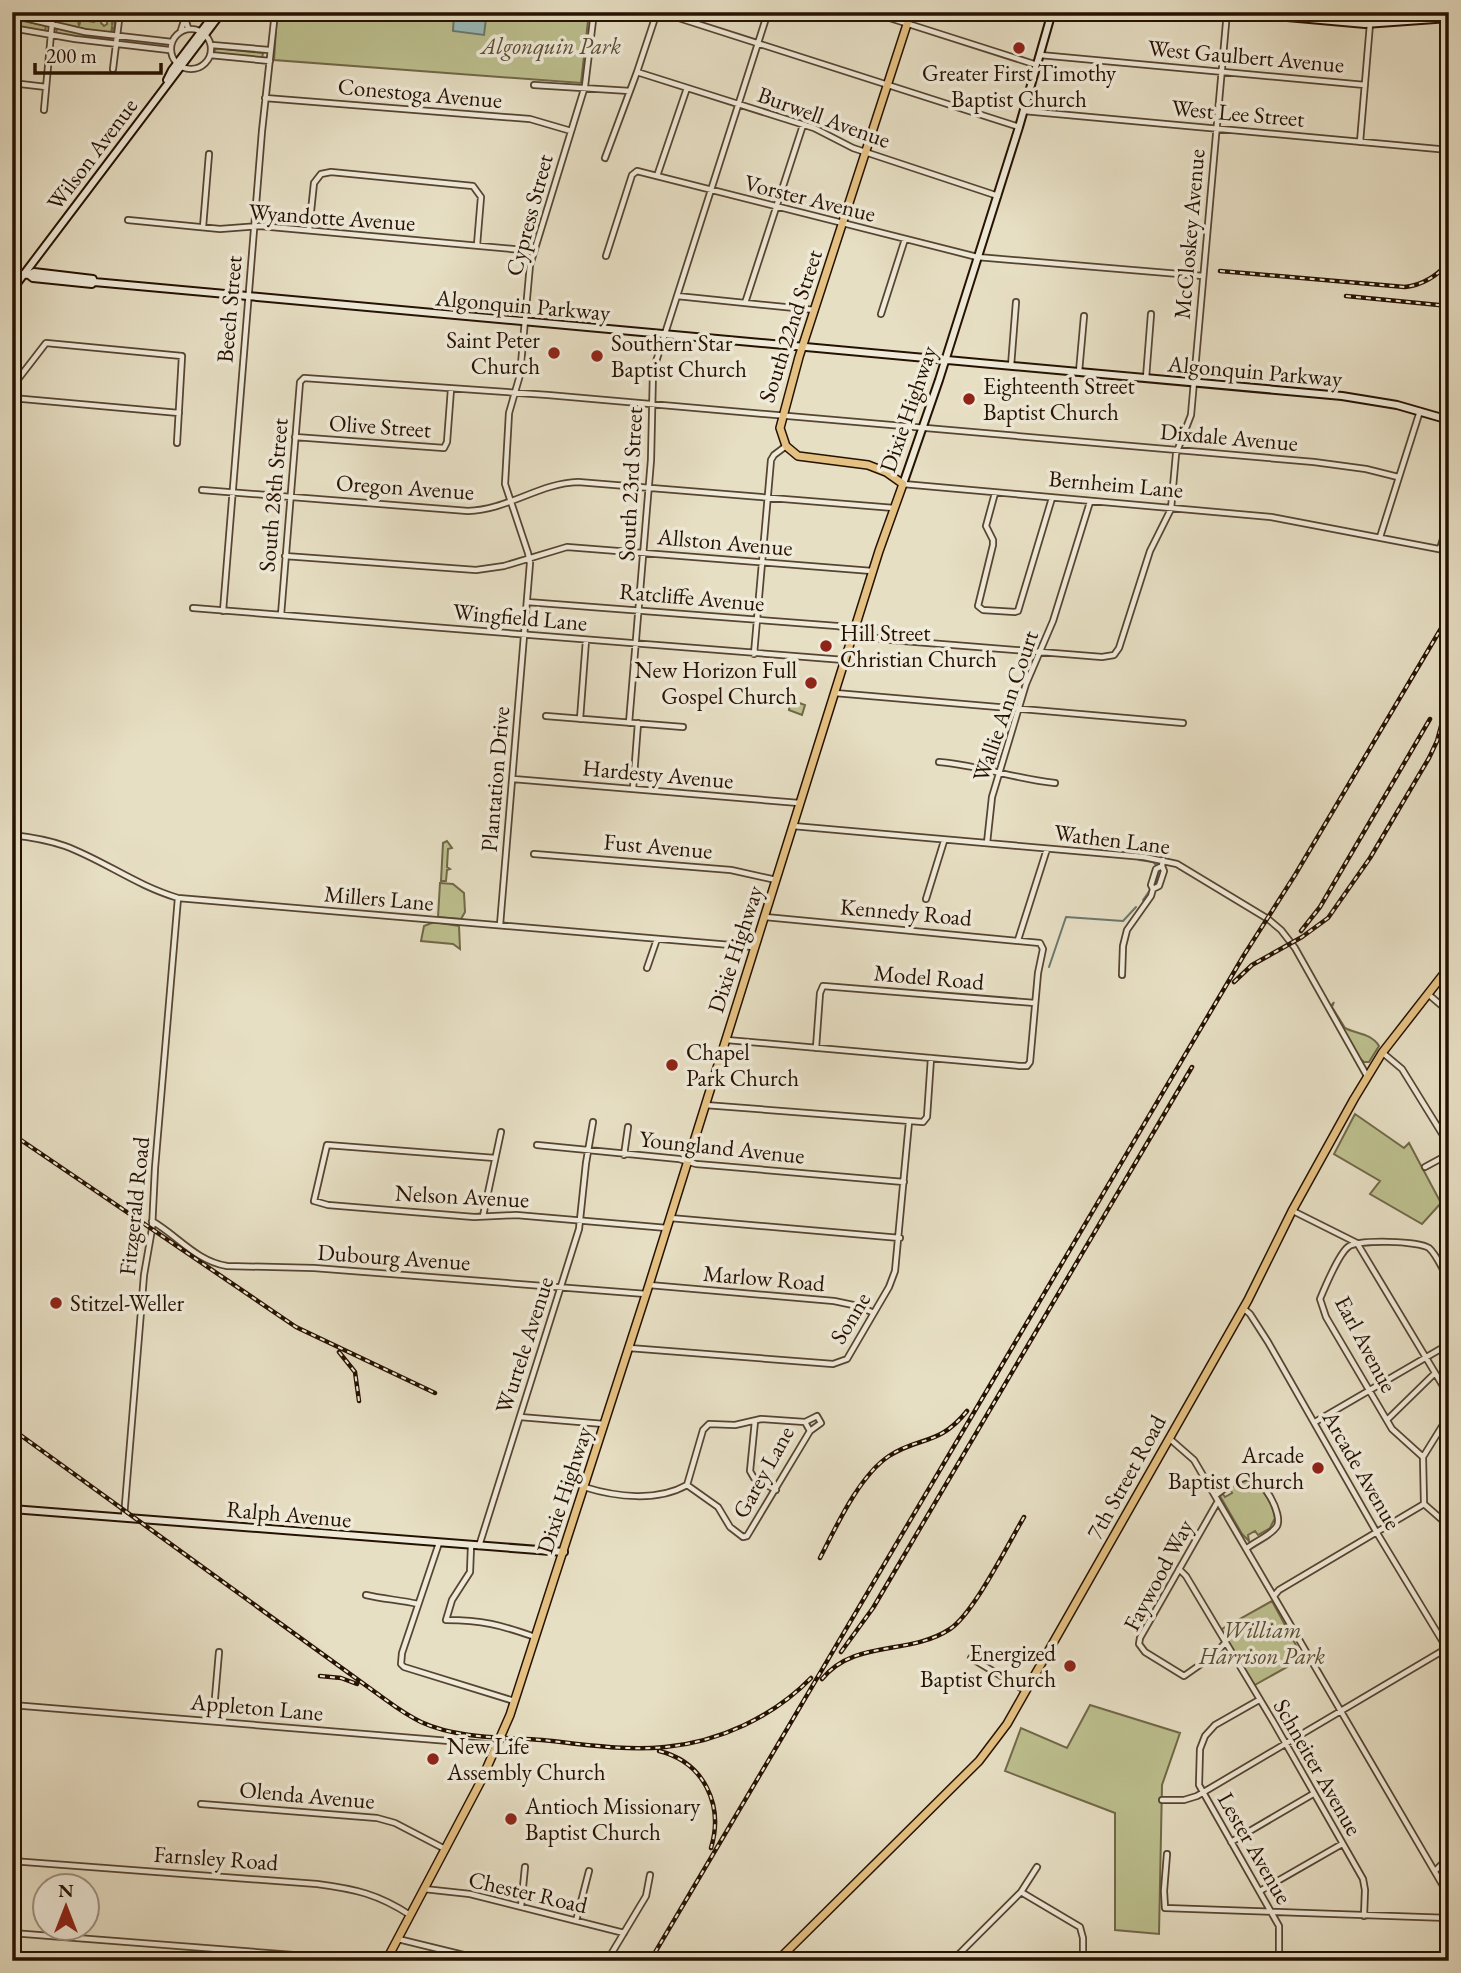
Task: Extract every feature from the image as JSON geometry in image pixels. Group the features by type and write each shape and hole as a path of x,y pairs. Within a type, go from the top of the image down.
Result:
{"main road":[{"name":"South 22nd Street","path":"786,446 780,428 782,416 911,12"},
{"name":"Bernheim Lane","path":"786,446 803,458 873,466 903,484"},
{"name":"Dixie Highway","path":"386,1961 499,1745 564,1552 873,571 903,484"},
{"name":"7th Street Road","path":"777,1961 995,1743 1170,1439 1292,1210 1368,1076 1382,1053 1449,967"}],"street":[{"path":"44,110 53,12"},
{"path":"113,69 120,12"},
{"name":"Wilson Avenue","path":"12,289 26,275 216,12"},
{"name":"Wilson Avenue","path":"203,33 222,12"},
{"name":"Beech Street","path":"223,611 269,50 275,12"},
{"name":"Cypress Street","path":"524,635 529,558 504,474 509,413 520,375 530,269 586,86 594,12"},
{"path":"605,158 658,12 1019,127"},
{"name":"South 23rd Street","path":"629,723 649,488 653,372 768,12"},
{"path":"871,12 1037,65"},
{"name":"Dixie Highway","path":"903,484 998,196 1052,12"},
{"path":"1229,12 1370,24 1449,18"},
{"name":"McCloskey Avenue","path":"1114,655 1119,648 1150,551 1171,509 1178,450 1191,415 1221,72 1229,12"},
{"path":"1360,142 1371,12"},
{"path":"12,15 117,37 172,43"},
{"path":"185,15 188,28"},
{"path":"169,50 181,31 185,15"},
{"path":"12,28 116,45 169,50 180,65 191,70 198,69 210,55 212,45"},
{"path":"181,31 188,28 203,33 212,45 269,50"},
{"path":"210,55 270,61"},
{"name":"West Gaulbert Avenue","path":"1040,55 1365,85"},
{"name":"Burwell Avenue","path":"637,72 803,124 866,153 998,196"},
{"path":"12,83 46,87"},
{"path":"534,85 586,86 630,91"},
{"path":"657,176 687,88"},
{"name":"Conestoga Avenue","path":"265,97 530,119 571,131"},
{"name":"West Lee Street","path":"1024,111 1449,150"},
{"path":"745,303 803,124"},
{"path":"203,227 209,154"},
{"path":"309,230 314,183 321,174 331,172 471,186 479,191 481,201 477,245"},
{"name":"Vorster Avenue","path":"606,256 635,172 977,257 1203,276"},
{"name":"Wyandotte Avenue","path":"128,220 227,229 254,226 309,230 534,251"},
{"path":"881,314 905,239"},
{"name":"Algonquin Parkway","path":"12,273 92,284 94,282 1342,396 1420,411 1449,421"},
{"path":"677,296 815,310"},
{"path":"1011,366 1016,302"},
{"path":"1146,378 1151,314"},
{"path":"1079,372 1084,316"},
{"path":"12,387 46,343 182,356 177,443"},
{"name":"Dixdale Avenue","path":"302,379 652,404 1336,464 1366,468 1398,477"},
{"name":"South 28th Street","path":"281,615 302,379"},
{"name":"Olive Street","path":"295,437 444,448 447,442 451,389"},
{"path":"12,398 179,413"},
{"path":"1379,537 1420,411"},
{"path":"754,653 771,460 786,446"},
{"name":"Oregon Avenue","path":"202,490 468,511 486,510 570,482 894,508"},
{"name":"Bernheim Lane","path":"903,484 1289,520 1449,551"},
{"path":"995,493 986,526 993,545 978,606 983,610 1018,611 1052,498"},
{"name":"Wallie Ann Court","path":"987,844 990,810 999,773 1026,684 1053,621 1090,502"},
{"path":"1440,549 1449,519"},
{"name":"Allston Avenue","path":"285,556 469,570 495,568 567,547 873,571"},
{"name":"Ratcliffe Avenue","path":"527,602 849,628 862,636 891,640 1102,657 1114,655"},
{"name":"Wingfield Lane","path":"193,608 845,661"},
{"name":"Plantation Drive","path":"500,925 524,635"},
{"path":"580,719 586,640"},
{"path":"835,693 1183,723"},
{"path":"546,716 683,727"},
{"path":"634,789 638,723"},
{"path":"939,762 968,765 1020,779 1055,783"},
{"name":"Hardesty Avenue","path":"513,779 800,803"},
{"name":"Wathen Lane","path":"793,826 1163,860 1194,873 1281,930 1295,948 1368,1076"},
{"name":"Millers Lane","path":"12,835 38,838 66,847 138,884 178,898 755,947"},
{"path":"926,899 944,841"},
{"path":"1018,940 1047,849"},
{"name":"Fust Avenue","path":"534,853 731,870 777,881"},
{"path":"1122,975 1123,946 1127,930 1151,896 1156,869 1162,866 1163,860"},
{"name":"Fitzgerald Road","path":"124,1517 144,1275 152,1221 178,898"},
{"name":"Kennedy Road","path":"765,917 1036,942 1042,946 1035,1003"},
{"path":"647,968 657,938"},
{"name":"Model Road","path":"816,1048 821,987 1035,1003"},
{"path":"1427,993 1449,1012"},
{"path":"727,1040 1027,1066 1030,1062 1035,1003"},
{"path":"1382,1053 1402,1069 1449,1145"},
{"path":"705,1105 909,1122 925,1121 931,1058"},
{"name":"Wurtele Avenue","path":"535,1637 495,1623 446,1620 452,1600 470,1572 475,1546 520,1417 581,1221 593,1122"},
{"name":"Sonne","path":"629,1348 837,1364 848,1357 893,1279 900,1238 909,1122"},
{"path":"624,1155 628,1127"},
{"path":"482,1216 501,1132"},
{"name":"Nelson Avenue","path":"495,1158 327,1145 316,1185 315,1203 482,1216 504,1214 667,1228"},
{"name":"Youngland Avenue","path":"537,1145 720,1166 904,1182"},
{"path":"1425,1167 1449,1154"},
{"path":"1292,1210 1357,1243 1449,1396"},
{"path":"670,1218 900,1238"},
{"name":"Dubourg Avenue","path":"152,1221 195,1254 213,1263 227,1266 314,1268 646,1294"},
{"path":"1357,1243 1371,1241 1425,1246 1432,1251 1449,1280"},
{"name":"Earl Avenue","path":"1357,1243 1347,1247 1321,1296 1320,1303 1392,1429 1423,1457"},
{"name":"Marlow Road","path":"649,1285 834,1301 858,1306 874,1313"},
{"name":"Arcade Avenue","path":"1242,1308 1251,1314 1377,1533 1448,1649"},
{"path":"1315,1422 1449,1344"},
{"path":"1387,1420 1435,1373"},
{"path":"1449,1415 1423,1457 1424,1504 1449,1525"},
{"path":"805,1422 817,1416 821,1423 810,1431"},
{"path":"520,1417 605,1424"},
{"name":"Garey Lane","path":"761,1419 805,1422 810,1431 749,1535 743,1537 732,1530 718,1507 687,1485 706,1425 735,1425 761,1419"},
{"path":"755,1421 750,1471 754,1478 776,1490"},
{"path":"1170,1439 1194,1460 1449,1896"},
{"path":"1217,1498 1243,1478 1251,1477 1261,1483 1277,1510 1279,1520 1276,1528 1246,1549"},
{"path":"584,1487 607,1493 641,1496 672,1492 687,1485"},
{"name":"Faywood Way","path":"1217,1498 1140,1638 1140,1647 1184,1676 1207,1661 1225,1643"},
{"path":"1274,1595 1424,1504"},
{"name":"Ralph Avenue","path":"12,1509 564,1552"},
{"path":"439,1543 400,1662 404,1667 514,1701"},
{"name":"Schneiter Avenue","path":"1179,1569 1186,1576 1285,1744 1364,1883 1364,1916"},
{"path":"366,1595 418,1604"},
{"path":"1162,1800 1184,1800 1202,1793 1448,1649"},
{"path":"213,1721 219,1653"},
{"path":"971,1658 1027,1691"},
{"name":"Lester Avenue","path":"1259,1700 1215,1726 1205,1736 1200,1749 1199,1785 1280,1928 1279,1961"},
{"name":"Appleton Lane","path":"12,1705 499,1745"},
{"path":"1231,1842 1313,1794"},
{"name":"Olenda Avenue","path":"201,1804 377,1818 395,1823 445,1849"},
{"path":"1260,1891 1342,1844"},
{"path":"1167,1854 1165,1908 1449,1918"},
{"path":"1435,1871 1449,1857"},
{"name":"Farnsley Road","path":"12,1861 317,1884 367,1892 384,1899 410,1916"},
{"path":"521,1906 525,1867"},
{"path":"952,1961 1021,1892 1037,1867"},
{"path":"576,1921 589,1871"},
{"path":"607,1961 647,1893 650,1875"},
{"name":"Chester Road","path":"424,1889 470,1894 624,1933"},
{"path":"1021,1892 1080,1927 1083,1937 1083,1961"},
{"path":"12,1933 344,1961"},
{"path":"398,1939 488,1961"}],"green space":[{"path":"55,12 63,12 66,18 70,12 76,12 75,19 78,20 79,26 83,12 90,12 87,21 94,22 97,12 106,12 101,23 104,26 107,24 107,12 113,12 112,25 116,12 114,31 112,27 111,34 57,24"},
{"name":"Algonquin Park","path":"277,12 589,12 581,83 274,60"},
{"path":"12,18 46,26 45,32 12,26"},
{"path":"57,28 110,38 110,42 56,34"},
{"path":"215,48 263,53 262,59 214,54"},
{"path":"786,698 805,705 802,715 789,710 790,704 784,702"},
{"path":"447,841 452,848 448,849 447,867 450,869 447,870 446,881 441,881 443,843"},
{"path":"440,883 453,884 464,893 465,912 461,919 438,917"},
{"path":"434,922 459,926 460,949 453,944 421,941 424,926"},
{"path":"1334,1002 1332,1007 1345,1028 1368,1036 1379,1046 1369,1062 1364,1062 1357,1056 1330,1007"},
{"path":"1355,1114 1404,1148 1409,1143 1441,1203 1422,1224 1370,1194 1380,1181 1334,1154"},
{"path":"1247,1480 1257,1485 1266,1495 1275,1518 1270,1528 1258,1535 1255,1531 1248,1535 1249,1541 1220,1496 1222,1493 1225,1497 1232,1493 1230,1488"},
{"name":"William Harrison Park","path":"1272,1601 1303,1658 1253,1686 1220,1630"},
{"path":"1090,1705 1180,1733 1162,1785 1159,1934 1115,1930 1115,1813 1005,1771 1021,1728 1067,1748"}],"water":[{"path":"454,14 486,18 484,35 453,31"}],"waterway":[{"path":"1139,860 1153,862 1157,866"},
{"path":"1143,900 1150,890"},
{"path":"1049,967 1066,917 1123,921 1136,907"}],"railway":[{"path":"1220,271 1405,287 1429,279 1449,262"},
{"path":"1346,296 1449,306"},
{"path":"650,1961 1244,955 1295,875 1449,615"},
{"path":"1234,982 1252,965 1302,937 1328,918 1370,858 1429,758 1444,715"},
{"path":"1301,931 1320,907 1430,719"},
{"path":"841,1652 873,1608 1192,1067"},
{"path":"12,1134 296,1327 435,1393"},
{"path":"339,1352 355,1372 359,1401"},
{"path":"820,1558 849,1503 878,1465 900,1450 947,1430 967,1411"},
{"path":"12,1429 390,1703 435,1728 481,1736 619,1748 665,1747 705,1740 744,1725 780,1705 811,1678"},
{"path":"822,1679 835,1666 850,1658 917,1643 950,1629 980,1594 1024,1517"},
{"path":"320,1676 341,1678 357,1684"},
{"path":"659,1751 688,1765 707,1787 715,1816 711,1848"}],"place":[{"name":"Greater First Timothy Baptist Church","path":"1019,48"},
{"name":"Saint Peter Church","path":"554,353"},
{"name":"Southern Star Baptist Church","path":"597,356"},
{"name":"Eighteenth Street Baptist Church","path":"969,399"},
{"name":"Hill Street Christian Church","path":"826,646"},
{"name":"New Horizon Full Gospel Church","path":"811,683"},
{"name":"Chapel Park Church","path":"672,1065"},
{"name":"Stitzel-Weller","path":"56,1303"},
{"name":"Arcade Baptist Church","path":"1318,1468"},
{"name":"Energized Baptist Church","path":"1070,1666"},
{"name":"New Life Assembly Church","path":"433,1759"},
{"name":"Antioch Missionary Baptist Church","path":"511,1819"}]}
